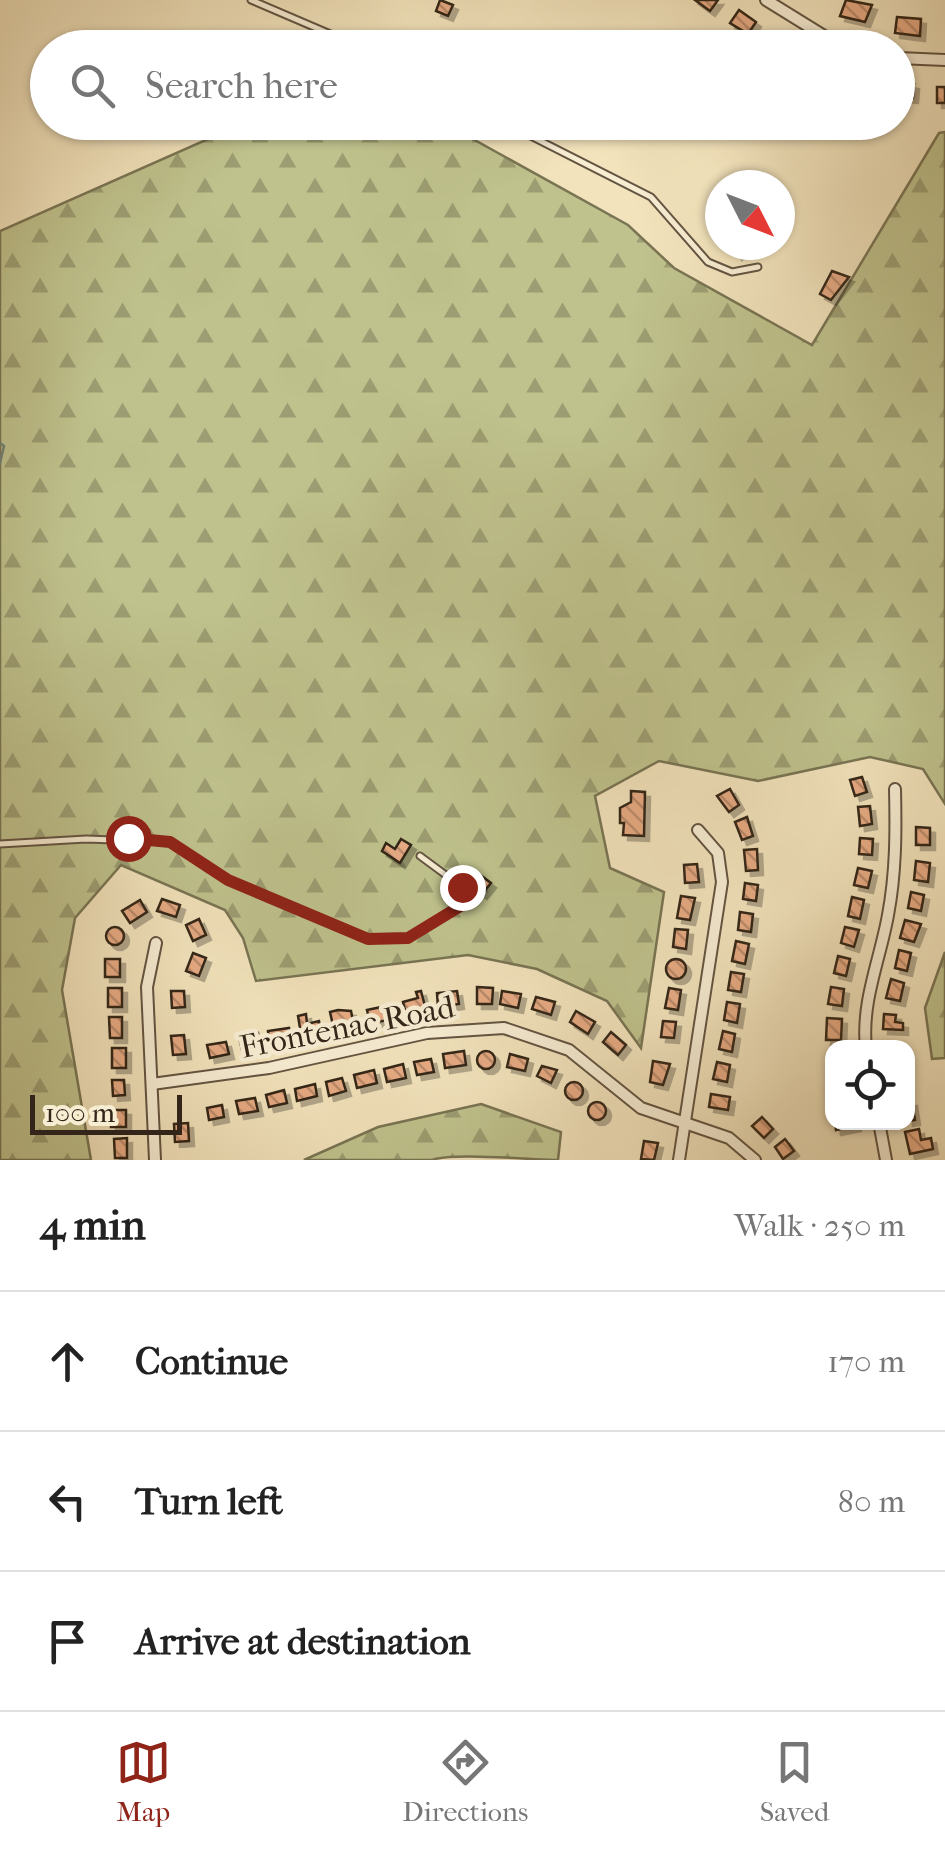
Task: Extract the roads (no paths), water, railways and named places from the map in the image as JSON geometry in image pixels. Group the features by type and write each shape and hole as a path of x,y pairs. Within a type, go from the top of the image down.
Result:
{"street":[{"path":"766,0 814,30"},
{"path":"915,59 945,60"},
{"path":"866,1040 866,1008 888,915 896,860 895,789"},
{"path":"679,1160 722,882 718,853 698,830"},
{"path":"155,1160 147,988 156,943"},
{"name":"Frontenac Road","path":"152,1084 269,1068 427,1033 504,1028 569,1050 641,1108 729,1138 755,1160"},
{"path":"880,1130 886,1160"}],"lane":[{"path":"251,0 321,30"},
{"path":"539,140 651,196 708,262 732,272 758,267"},
{"path":"0,844 86,838 170,842 228,880 368,939 408,938 467,902 462,887 420,856"}],"waterway":[{"path":"0,443 4,446 0,463"}]}
